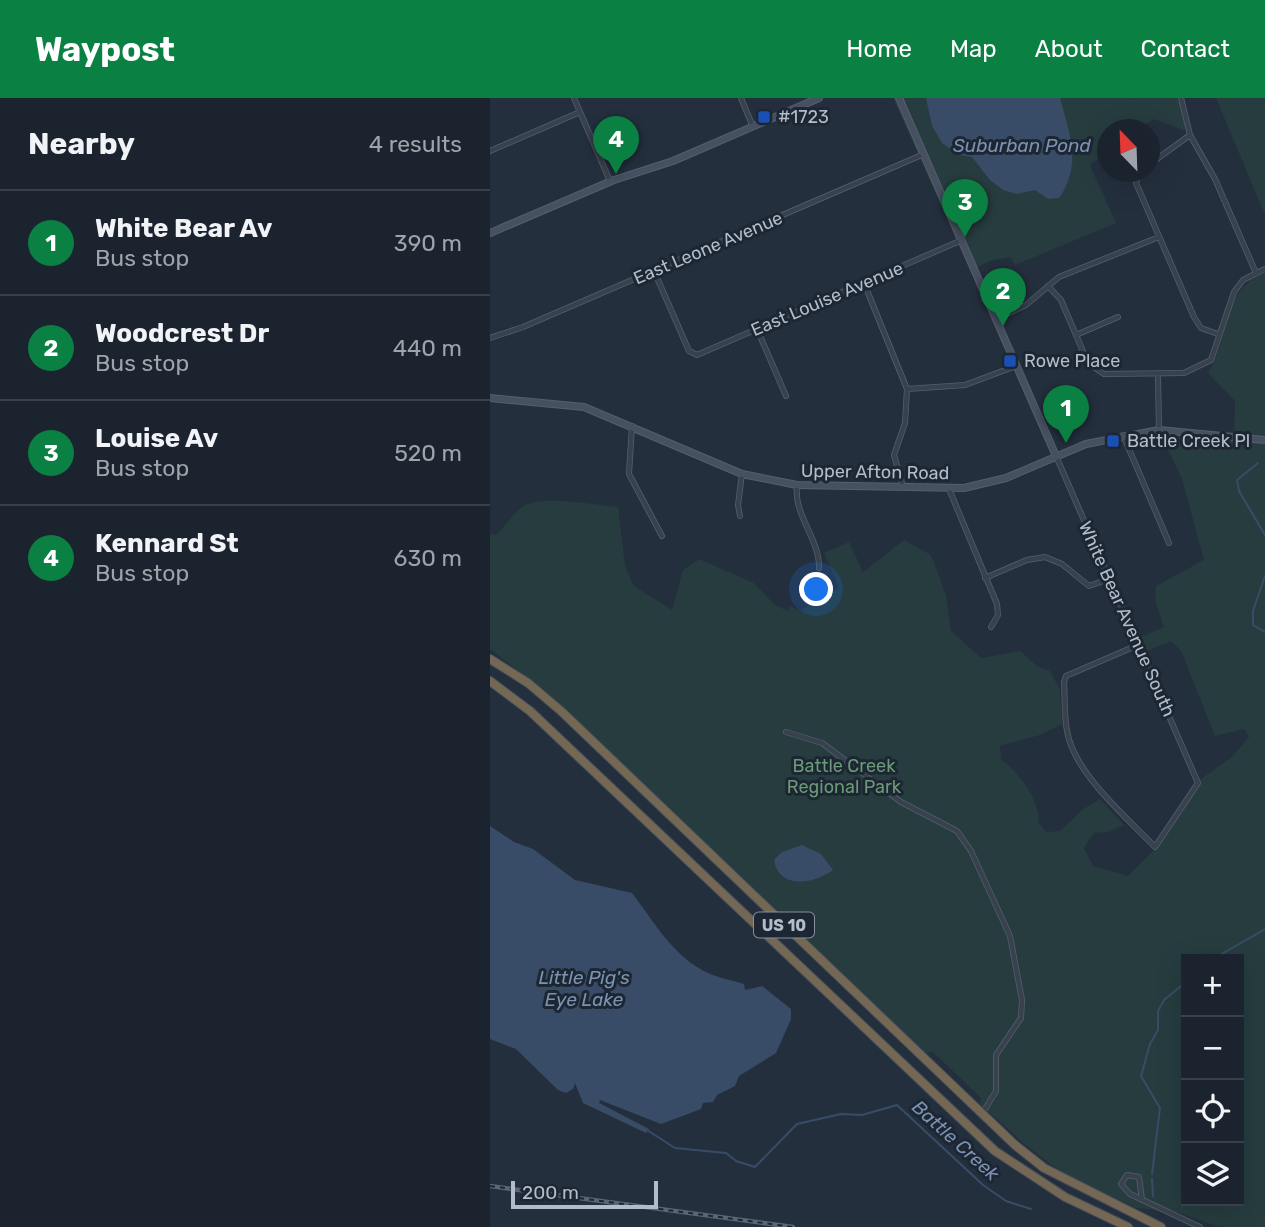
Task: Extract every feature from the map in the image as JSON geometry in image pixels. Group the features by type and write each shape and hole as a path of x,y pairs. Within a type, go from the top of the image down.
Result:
{"highway":[{"name":"US 10","path":"490,659 528,683 561,711 1029,1157 1080,1187 1161,1227"},
{"name":"US 10","path":"490,681 530,711 973,1132 1015,1166 1065,1197 1128,1227"}],"street":[{"path":"574,98 610,181"},
{"path":"741,98 754,127"},
{"path":"490,233 610,181 673,161 819,98"},
{"path":"900,98 1056,456"},
{"path":"1181,98 1189,135 1215,179 1256,273"},
{"path":"490,150 580,113"},
{"path":"1160,157 1189,135"},
{"name":"East Leone Avenue","path":"490,338 654,271 925,154"},
{"path":"1136,182 1199,326 1218,334"},
{"path":"996,319 1026,306 1059,277 1159,237"},
{"name":"East Louise Avenue","path":"654,271 692,355 962,240"},
{"path":"1048,286 1061,300 1088,363 1096,371 1104,374 1158,375 1184,373 1208,362 1213,356 1218,334 1238,285 1265,270"},
{"path":"864,283 906,389 907,412 894,455 903,488"},
{"path":"1076,335 1118,317"},
{"path":"757,328 786,396"},
{"path":"906,389 965,385 1016,366"},
{"path":"1158,375 1159,430"},
{"name":"Upper Afton Road","path":"490,398 584,407 632,425 742,474 797,485 950,489 992,482 1056,456 1123,435 1159,430 1265,440"},
{"path":"632,425 629,474 662,536"},
{"path":"1123,435 1169,543"},
{"name":"White Bear Avenue South","path":"1056,456 1139,645 1198,783 1155,847 1103,793 1075,752 1067,731 1064,682 1066,676 1139,645"},
{"path":"740,516 738,505 742,474"},
{"path":"797,485 797,505 817,552 819,568"},
{"path":"950,489 998,609 990,627"},
{"path":"985,578 1040,557 1062,564 1089,586 1109,579"},
{"path":"786,732 822,743 901,803 957,831 971,850 1010,936 1022,1000 1021,1018 996,1055 996,1091 982,1114"},
{"path":"1142,1200 1139,1177 1127,1175 1122,1186 1142,1200 1200,1227"}],"green space":[{"path":"893,98 1182,98 1190,125 1183,130 1160,119 1097,119 1097,160 1090,165 1116,223 1015,265 1011,257 993,260 975,268 965,248 961,250"},
{"path":"1216,98 1265,98 1265,215"},
{"name":"Battle Creek Regional Park","path":"1265,273 1265,1227 1219,1227 1177,1212 1136,1208 1064,1174 1028,1147 980,1104 981,1098 932,1051 919,1056 666,813 556,700 490,649 490,534 496,535 522,507 530,503 554,501 618,507 625,566 634,586 672,610 683,570 699,559 754,583 775,605 788,611 790,606 800,611 839,588 824,553 849,542 863,572 904,540 931,555 946,595 951,631 981,658 1020,651 1037,666 1050,671 1060,690 1062,724 1040,735 1000,746 1001,759 1027,787 1036,805 1039,823 1046,832 1060,831 1082,810 1100,799 1124,825 1108,832 1094,833 1084,848 1093,866 1128,876 1154,850 1201,779 1232,757 1249,737 1244,729 1215,736 1181,651 1171,641 1135,656 1129,642 1164,627 1155,600 1156,586 1204,560 1182,479 1161,435 1234,437 1235,401 1208,373 1220,345 1227,317 1240,291 1250,281"}],"water":[{"name":"Suburban Pond","path":"926,98 1060,98 1070,137 1072,161 1066,186 1059,198 1048,199 1035,190 1017,194 1003,190 990,180 972,157 959,155 942,143 932,126"},
{"name":"Little Pig's Eye Lake","path":"490,826 514,842 533,849 575,880 632,893 663,935 691,963 712,975 744,984 745,990 762,986 791,1009 791,1019 776,1053 739,1076 735,1086 717,1095 713,1102 703,1103 701,1109 661,1124 600,1100 599,1103 649,1129 646,1133 583,1103 575,1083 573,1089 566,1093 558,1090 516,1049 490,1039"},
{"path":"802,845 821,854 833,870 807,881 798,882 783,876 777,870 774,860 782,852"}],"waterway":[{"name":"Battle Creek","path":"1258,463 1237,480 1239,491 1265,535"},
{"name":"Battle Creek","path":"1265,576 1253,611 1253,625 1265,632"},
{"name":"Battle Creek","path":"1222,954 1265,929"},
{"name":"Battle Creek","path":"1152,1174 1160,1108 1141,1076 1150,1044 1158,1030 1158,1011 1164,1000 1181,986"},
{"name":"Battle Creek","path":"647,1130 675,1148 726,1153 736,1161 755,1167 797,1124 841,1114 862,1115 897,1105 983,1185 1006,1201 1031,1209"},
{"name":"Battle Creek","path":"1152,1179 1153,1196"}],"railway":[{"path":"490,1186 793,1227"}],"place":[{"name":"#1723","path":"764,117"},
{"name":"Kennard St","path":"616,174"},
{"name":"Louise Av","path":"965,237"},
{"name":"Woodcrest Dr","path":"1003,326"},
{"name":"Rowe Place","path":"1010,361"},
{"name":"Battle Creek Pl","path":"1113,441"},
{"name":"White Bear Av","path":"1066,443"}]}
